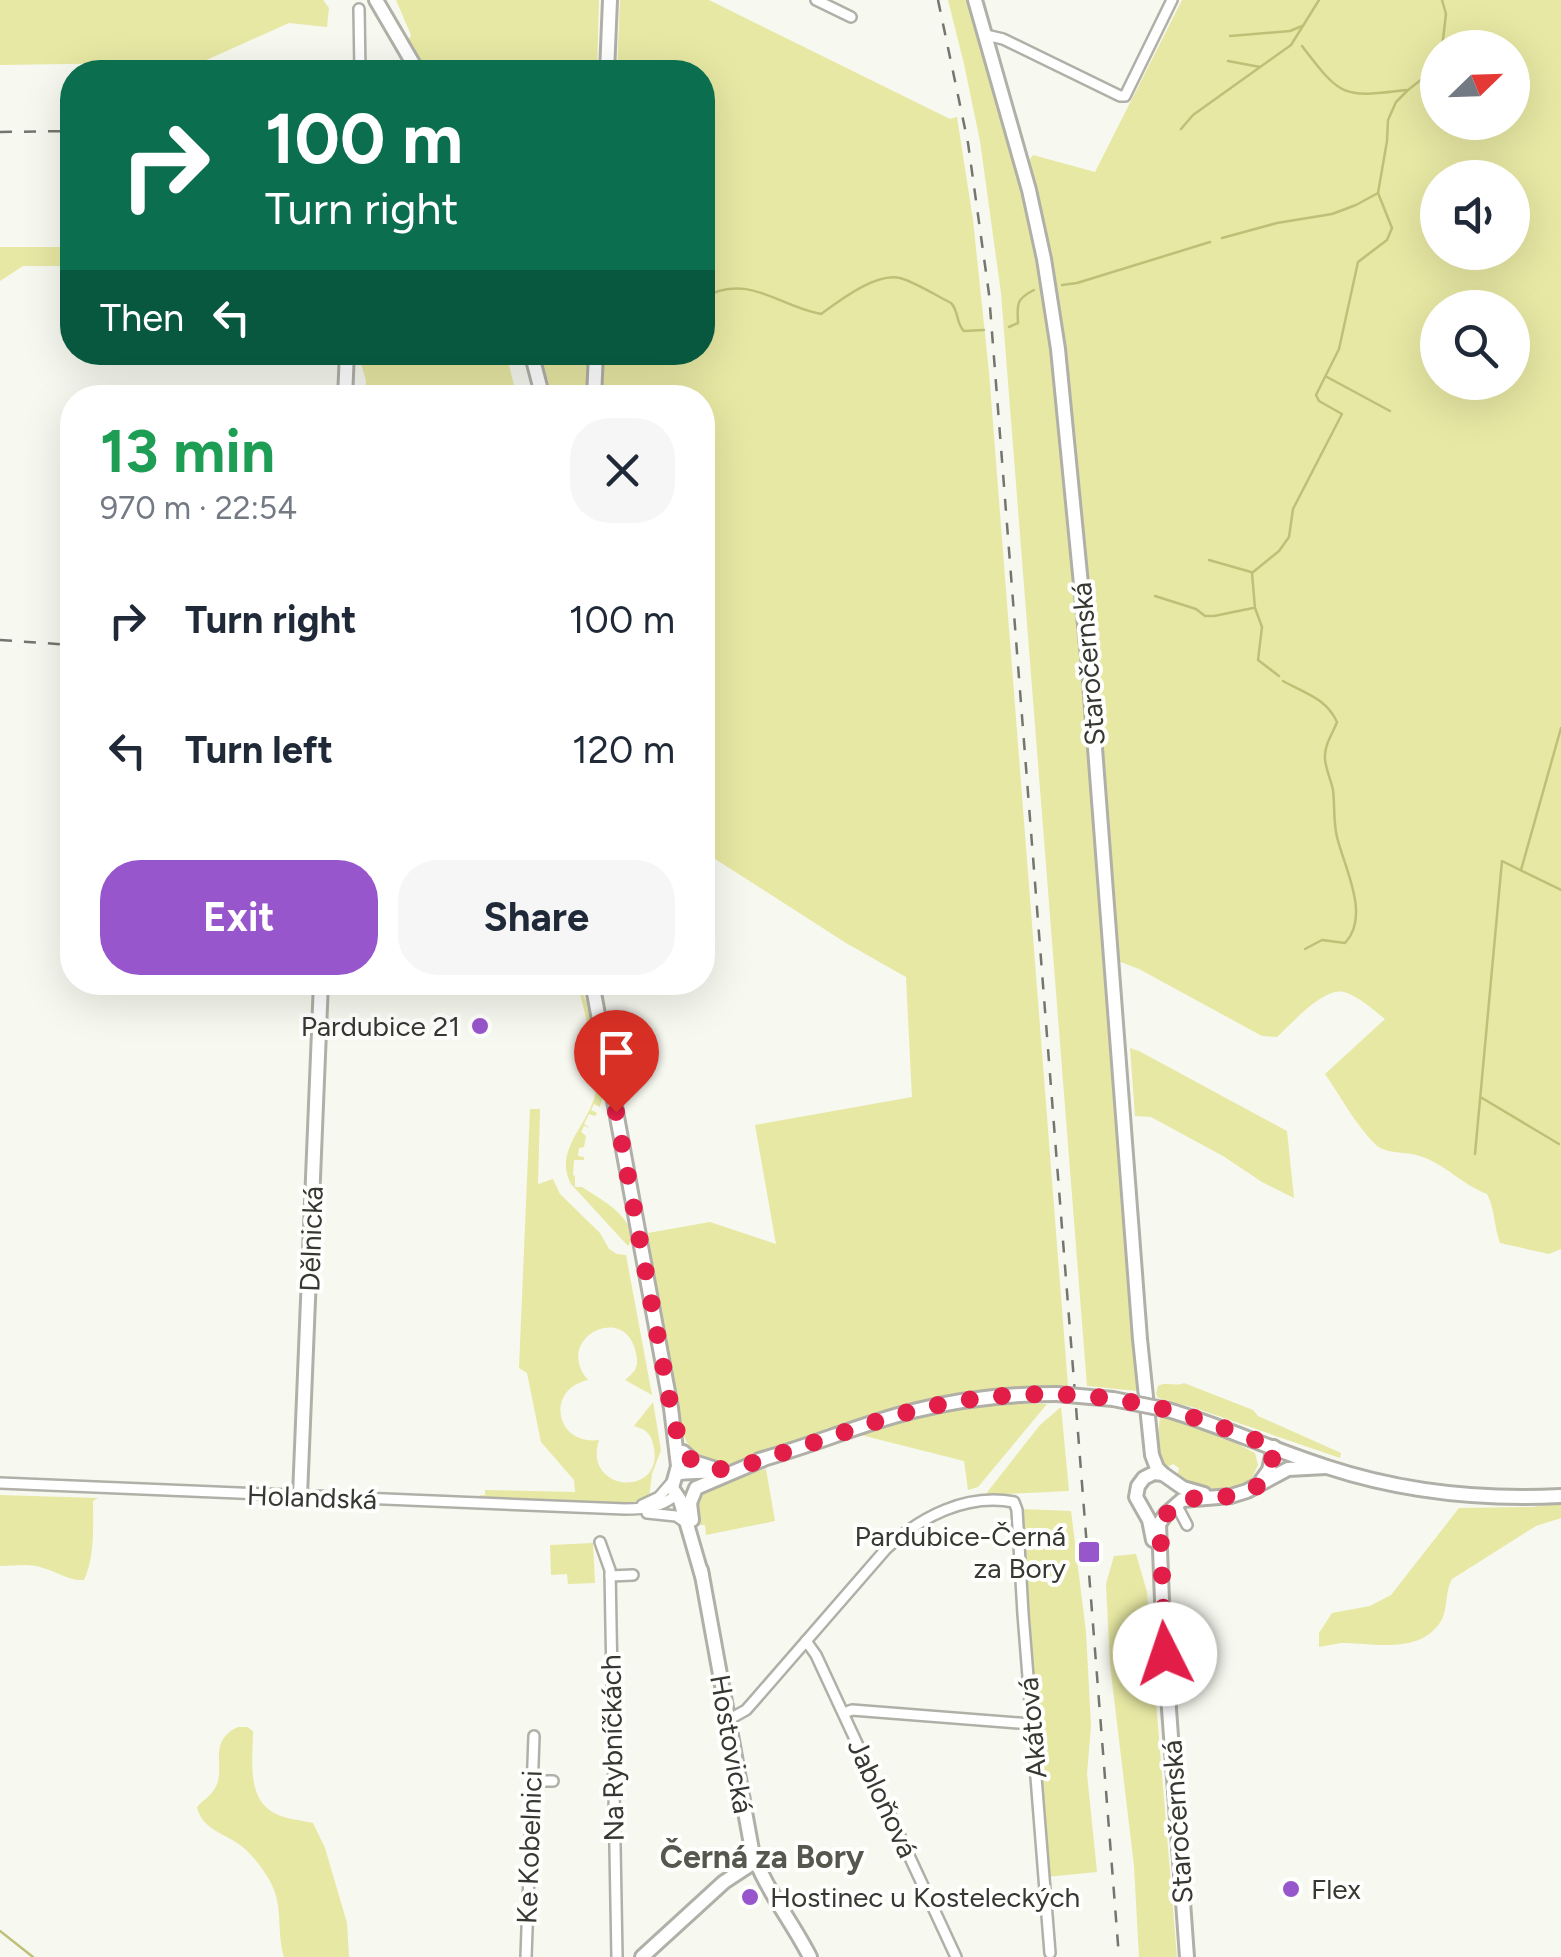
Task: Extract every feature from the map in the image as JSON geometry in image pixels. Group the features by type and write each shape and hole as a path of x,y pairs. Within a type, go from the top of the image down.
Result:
{"main road":[{"path":"376,0 411,60"},
{"path":"608,60 610,0"},
{"name":"Staročernská","path":"975,0 1029,190 1058,350 1088,656 1140,1338 1152,1455 1155,1465 1170,1474"},
{"name":"Dělnická","path":"300,1496 320,995"},
{"path":"594,995 671,1408 679,1484"},
{"name":"Staročernská","path":"1138,1486 1144,1459 1140,1338"},
{"path":"679,1484 944,1403 1057,1394 1113,1399 1168,1410 1326,1467 1405,1488 1479,1496 1561,1496"},
{"path":"671,1408 683,1452 679,1484"},
{"path":"1258,1485 1269,1470 1274,1447"},
{"path":"683,1452 704,1466 728,1468"},
{"path":"696,1490 764,1459"},
{"path":"1170,1474 1148,1476 1138,1486 1136,1497 1141,1508 1152,1515 1190,1498 1242,1494 1288,1469 1326,1467"},
{"path":"1170,1474 1183,1488 1215,1498"},
{"path":"1170,1474 1178,1493 1172,1508"},
{"name":"Hostovická","path":"702,1576 679,1484 696,1482 690,1506 756,1860 810,1957"},
{"name":"Staročernská","path":"1141,1508 1150,1522 1162,1626 1187,1957"},
{"name":"Staročernská","path":"1162,1626 1159,1530 1160,1522 1172,1508"},
{"path":"642,1957 694,1907 756,1860"}],"street":[{"path":"816,0 851,18"},
{"path":"986,35 1003,39 1125,96 1172,0"},
{"path":"359,10 360,60"},
{"name":"Holandská","path":"0,1483 625,1509 676,1516 688,1527"},
{"path":"625,1509 656,1499 679,1484"},
{"name":"Akátová","path":"806,1641 886,1549 915,1524 968,1504 1005,1500 1015,1503 1050,1953"},
{"name":"Na Rybníčkách","path":"600,1542 610,1567 617,1957"},
{"path":"610,1576 632,1575"},
{"path":"728,1720 750,1706 806,1641"},
{"name":"Jabloňová","path":"806,1641 844,1712 956,1957"},
{"path":"844,1712 1031,1724"},
{"name":"Ke Kobelnici","path":"526,1957 534,1736"},
{"path":"532,1781 553,1781"}],"green space":[{"path":"0,0 323,0 329,8 327,27 289,23 206,60 60,60 60,64 0,65"},
{"path":"396,0 599,0 597,60 418,60 408,41 411,35"},
{"path":"620,0 709,0 950,119 957,117 973,220 989,372 1068,1386 986,1391 905,1405 825,1428 829,1431 728,1465 699,1458 681,1428 648,1233 710,1222 776,1244 755,1125 912,1097 906,977 715,859 715,385 603,385 603,365 715,365 715,60 618,60"},
{"path":"948,0 969,0 990,70 1037,260 1053,363 1081,656 1137,1391 1087,1386 1001,293 980,141"},
{"path":"1182,0 1561,0 1561,1249 1549,1254 1500,1243 1487,1194 1429,1160 1380,1147 1361,1128 1325,1074 1385,1019 1360,1000 1344,992 1327,995 1277,1037 1262,1036 1118,961 1068,381 1056,292 1029,161 1033,155 1095,172"},
{"path":"0,247 60,247 60,266 23,266 0,281"},
{"path":"361,365 509,365 514,385 366,385"},
{"path":"543,365 587,365 587,385 549,385"},
{"path":"580,995 587,1004 596,1036 604,1090 600,1107 594,1104 591,1110 597,1113 589,1114 584,1124 590,1128 584,1126 581,1132 586,1136 578,1156 584,1160 574,1160 575,1187 582,1187 620,1214 633,1238 628,1246 571,1184 567,1172 569,1149 595,1095 594,1057"},
{"path":"1130,1048 1287,1131 1294,1198 1151,1117 1135,1116"},
{"path":"530,1109 540,1109 538,1184 553,1179 560,1194 600,1233 609,1249 626,1255 652,1395 625,1380 636,1368 636,1353 630,1338 619,1329 607,1328 585,1339 579,1351 579,1365 588,1380 574,1385 565,1394 561,1416 573,1434 584,1440 599,1440 597,1457 602,1470 611,1478 636,1481 647,1475 654,1464 654,1448 648,1433 634,1426 653,1402 661,1450 649,1498 625,1504 479,1495 485,1495 485,1490 575,1492 574,1480 541,1442 527,1373 519,1368"},
{"path":"1184,1383 1253,1410 1258,1416 1341,1453 1340,1458 1158,1398 1156,1394 1158,1386"},
{"path":"1047,1404 978,1487 968,1490 964,1461 857,1434 943,1411"},
{"path":"1061,1407 1069,1491 985,1495 1040,1425"},
{"path":"1160,1415 1209,1429 1255,1453 1258,1465 1251,1479 1238,1488 1222,1491 1191,1488 1177,1478 1179,1468 1173,1464 1164,1469 1161,1466 1157,1448"},
{"path":"766,1469 775,1521 706,1535 705,1525 698,1525 696,1514 703,1491"},
{"path":"0,1495 98,1498 93,1501 92,1551 84,1580 32,1566 0,1566"},
{"path":"1561,1503 1561,1518 1536,1526 1452,1579 1442,1619 1419,1640 1319,1647 1319,1633 1332,1613 1370,1606 1391,1595 1459,1508"},
{"path":"1022,1509 1071,1511 1086,1632 1091,1726 1087,1774 1097,1872 1046,1877 1021,1553"},
{"path":"593,1543 595,1583 568,1584 567,1574 551,1575 550,1545"},
{"path":"1136,1554 1147,1592 1177,1957 1139,1957 1134,1866 1110,1664 1106,1584 1114,1556"},
{"path":"238,1727 253,1731 253,1776 265,1806 283,1817 313,1823 325,1848 347,1923 349,1957 284,1957 276,1894 265,1873 244,1848 210,1827 200,1815 197,1807 218,1781 223,1740"}],"waterway":[{"path":"1181,129 1193,115 1291,45 1319,0"},
{"path":"1442,0 1446,14 1444,30"},
{"path":"1230,36 1290,31 1302,26"},
{"path":"1302,46 1326,76 1345,90 1368,94 1406,90"},
{"path":"1228,61 1260,67"},
{"path":"1222,238 1332,214 1378,193 1388,120 1396,102 1420,81"},
{"path":"1279,676 1258,660 1262,627 1255,608 1252,573 1279,551 1289,537 1293,509 1342,414 1319,401 1316,395 1339,349 1358,262 1387,240 1392,228 1378,193"},
{"path":"1062,285 1210,242"},
{"path":"715,293 734,288 749,290 821,314 869,283 900,278 951,303 964,331 984,330"},
{"path":"1009,327 1018,323 1021,299 1034,290"},
{"path":"1327,377 1390,411"},
{"path":"1209,560 1251,572"},
{"path":"1155,596 1196,609 1205,616 1253,608"},
{"path":"1283,681 1321,702 1337,722 1325,759 1333,790 1337,837 1356,906 1356,919 1345,943 1322,940 1305,949"},
{"path":"1521,870 1561,728"},
{"path":"1475,1154 1502,861 1561,890"},
{"path":"1482,1098 1559,1144"},
{"path":"0,1931 33,1957"}],"railway":[{"path":"938,0 968,143 989,294 1119,1957"},
{"path":"0,132 60,131"},
{"path":"0,640 60,644"}],"place":[{"name":"Pardubice 21","path":"480,1026"},
{"name":"Pardubice-Černá za Bory","path":"1089,1552"},
{"name":"Flex","path":"1291,1889"},
{"name":"Hostinec u Kosteleckých","path":"750,1897"}],"district":[{"name":"Černá za Bory","path":"762,1857"}],"route":[{"path":"616,1112 671,1408 683,1452 691,1460 709,1468 728,1468 912,1410 1039,1394 1092,1396 1150,1406 1274,1447 1269,1470 1252,1488 1231,1496 1182,1500 1160,1522 1165,1654"}]}
